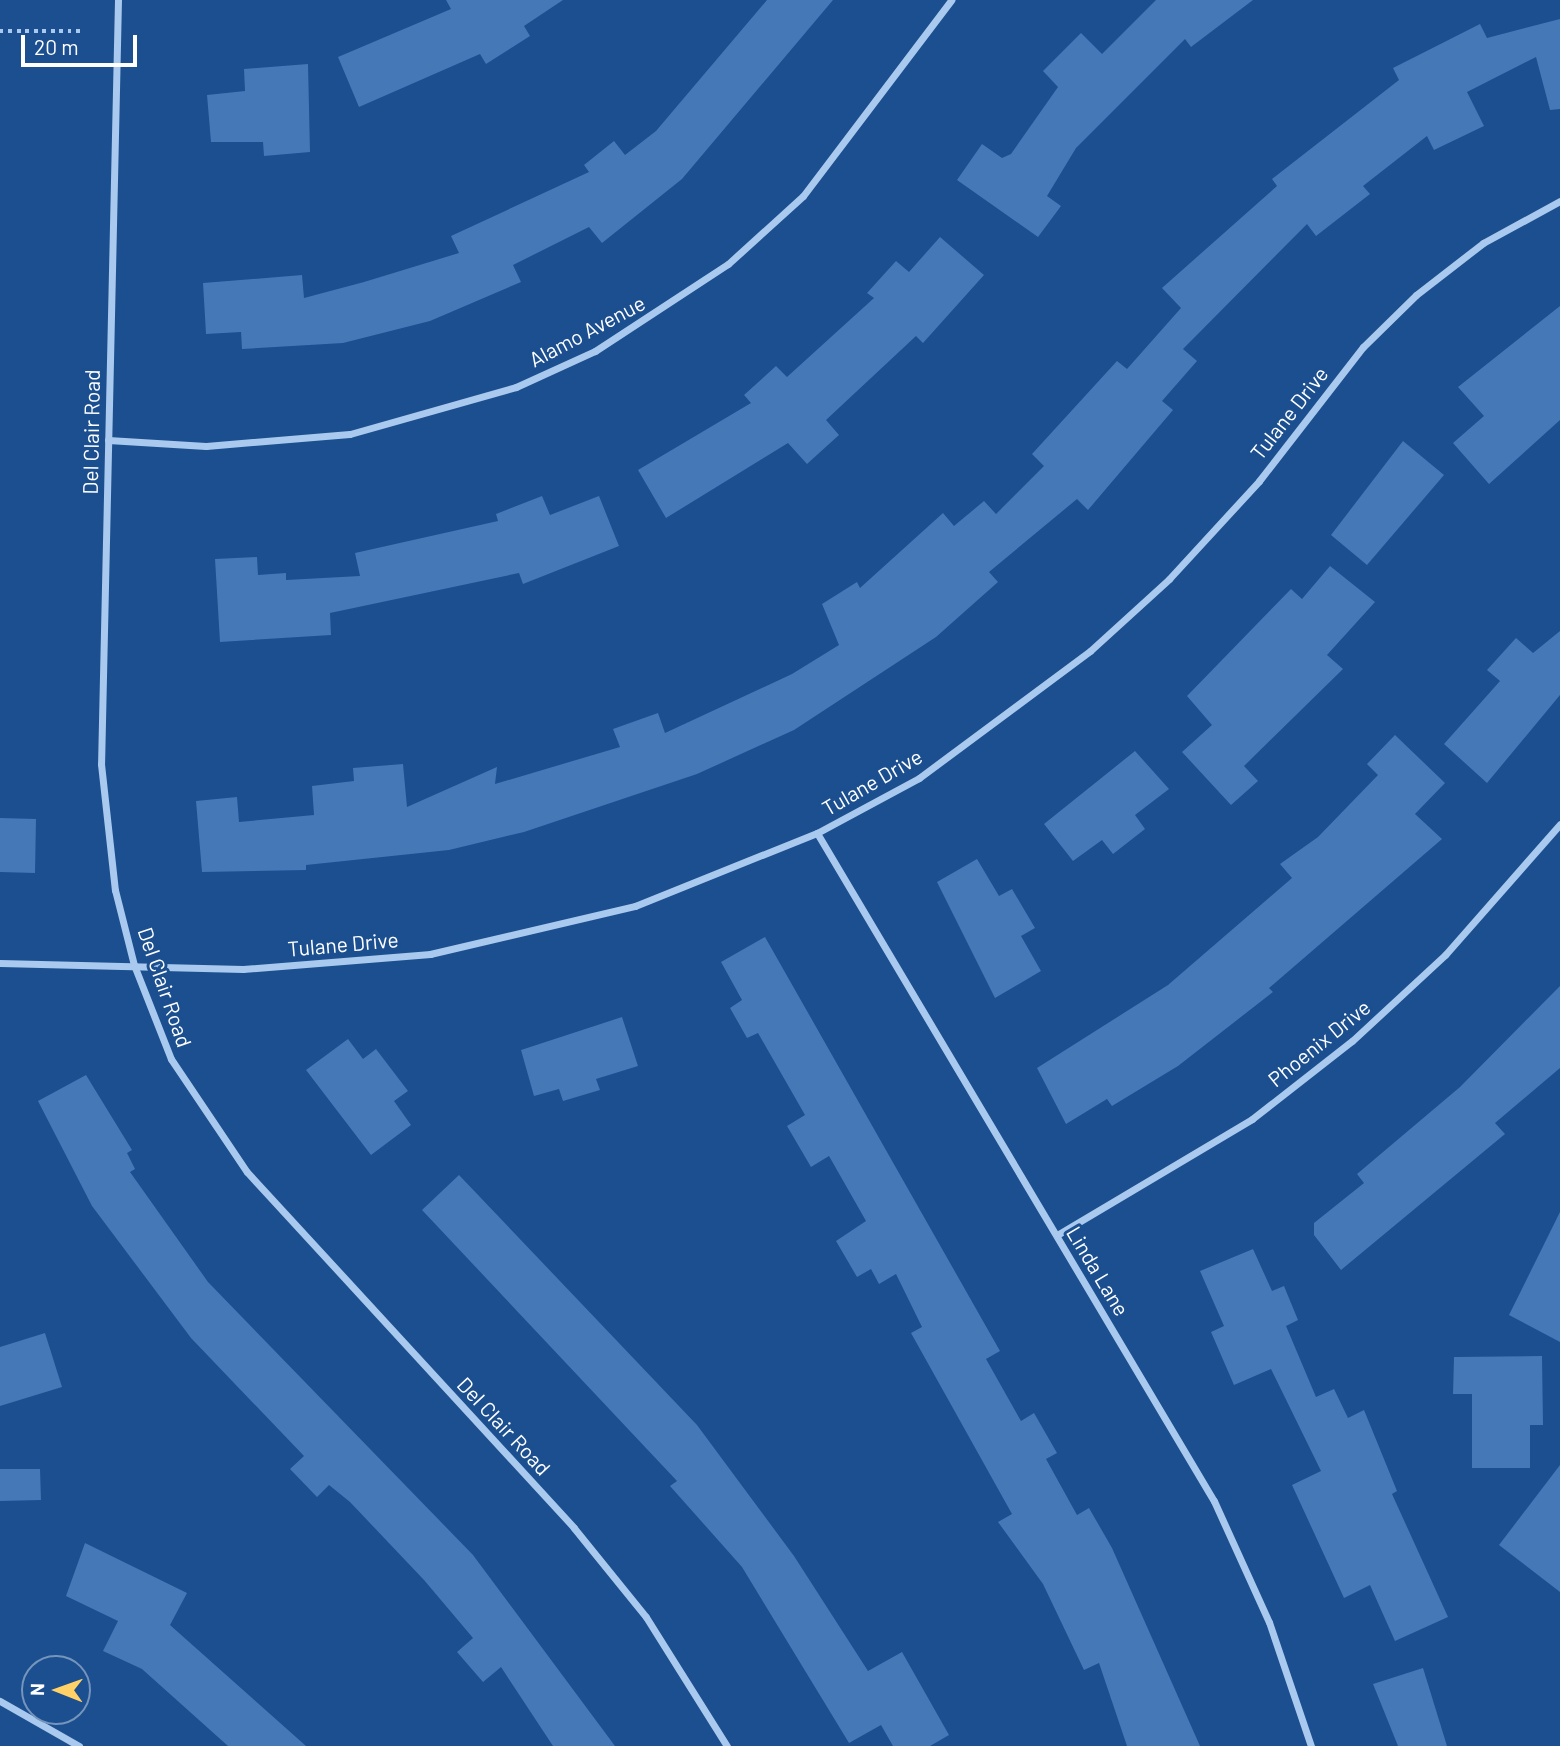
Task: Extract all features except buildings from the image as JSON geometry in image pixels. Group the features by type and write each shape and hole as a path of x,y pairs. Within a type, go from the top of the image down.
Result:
{"street":[{"name":"Del Clair Road","path":"118,0 101,764 115,890 134,965 171,1059 247,1172 574,1528 646,1616 727,1746"},
{"name":"Alamo Avenue","path":"108,440 206,446 350,434 516,387 595,351 728,264 803,196 951,0"},
{"name":"Tulane Drive","path":"0,963 337,964 522,937 648,901 817,833 919,778 1090,650 1169,579 1259,481 1363,347 1416,295 1483,243 1560,201"},
{"name":"Phoenix Drive","path":"1057,1235 1252,1119 1352,1041 1445,955 1560,824"},
{"name":"Linda Lane","path":"817,833 1214,1501 1269,1622 1311,1746"},
{"path":"0,1702 79,1746"}],"path":[{"path":"0,30 80,31"}]}
